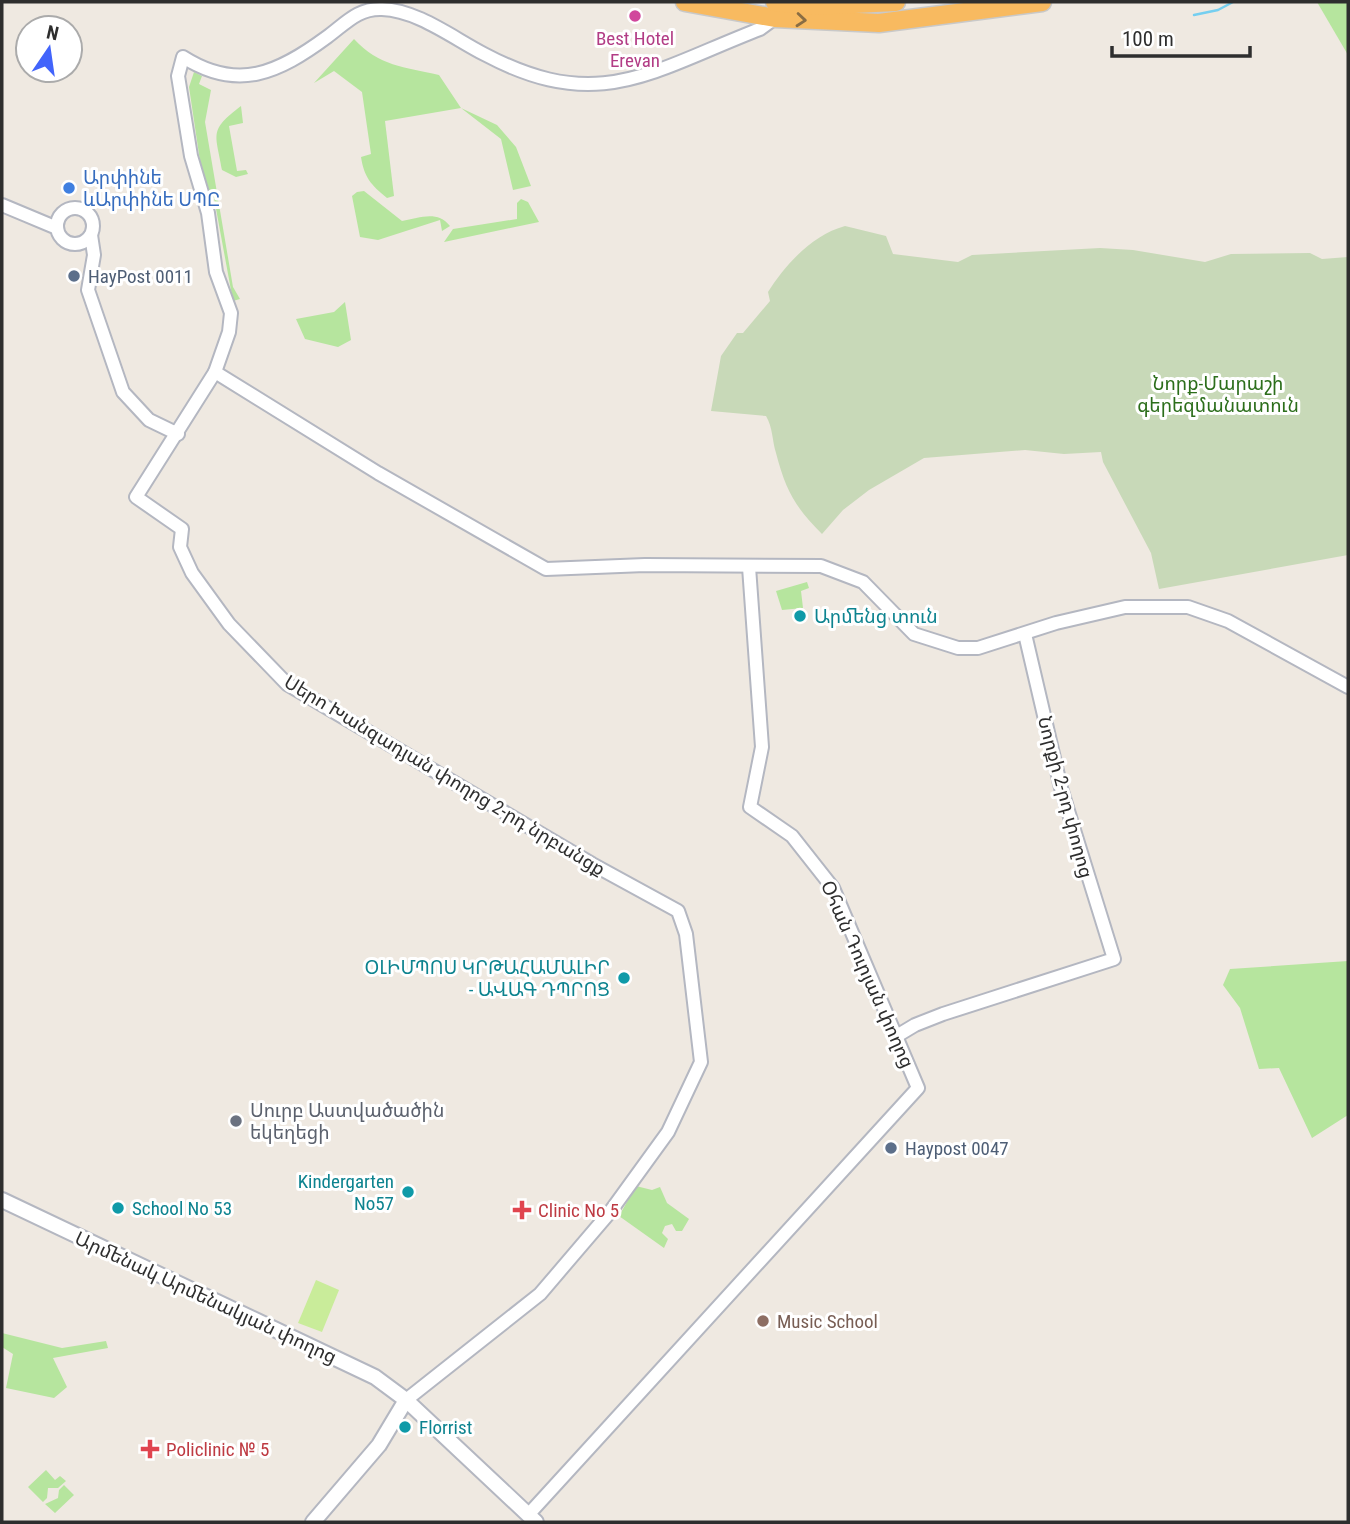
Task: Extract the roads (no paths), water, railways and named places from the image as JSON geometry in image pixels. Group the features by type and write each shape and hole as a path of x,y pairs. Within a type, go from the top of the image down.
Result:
{"highway":[{"path":"685,2 879,23 1042,2"},
{"path":"775,10 896,2"}],"main road":[{"name":"Արմենակ Արմենակյան փողոց","path":"2,1200 367,1372 406,1400 532,1519"},
{"path":"313,1522 379,1445 406,1400"}],"street":[{"path":"57,228 64,213 78,209 91,218 88,241 94,255 88,290 123,392 149,420 178,434 215,372 229,332 231,313 216,272 208,213 191,156 177,76 183,57 220,76 261,72 287,65 359,11 383,9 409,14 517,72 542,79 596,87 653,72 760,29 775,10"},
{"path":"2,205 57,228 65,241 88,241"},
{"path":"215,372 378,472 546,569 645,565 821,566 863,582 914,635 942,645 978,648 1087,614 1125,607 1188,607 1228,621 1348,687"},
{"name":"Սերո Խանզադյան փողոց 2-րդ նրբանցք","path":"178,434 136,496 181,529 180,547 192,573 229,624 286,684 592,864 678,911 686,933 701,1062 668,1132 610,1212 540,1294 406,1400"},
{"name":"Օհան Դուրյան փողոց","path":"532,1519 918,1088 833,888 792,836 750,807 762,747 749,567"},
{"name":"Նորքի 2-րդ փողոց","path":"895,1037 915,1025 943,1014 1114,959 1061,788 1025,634"}],"waterway":[{"path":"1194,15 1218,10 1233,2"}],"place":[{"name":"Best Hotel Erevan","path":"635,16"},
{"name":"Արփինե ևԱրփինե ՍՊԸ","path":"69,188"},
{"name":"HayPost 0011","path":"74,276"},
{"name":"Արմենց տուն","path":"800,616"},
{"name":"ՕԼԻՄՊՈՍ ԿՐԹԱՀԱՄԱԼԻՐ - ԱՎԱԳ ԴՊՐՈՑ","path":"624,978"},
{"name":"Սուրբ Աստվածածին եկեղեցի","path":"236,1121"},
{"name":"Haypost 0047","path":"891,1148"},
{"name":"Kindergarten No57","path":"408,1192"},
{"name":"School No 53","path":"118,1208"},
{"name":"Clinic No 5","path":"522,1210"},
{"name":"Music School","path":"763,1321"},
{"name":"Florrist","path":"405,1427"},
{"name":"Policlinic № 5","path":"150,1449"}],"park label":[{"name":"Նորք-Մարաշի գերեզմանատուն","path":"1218,394"}]}
